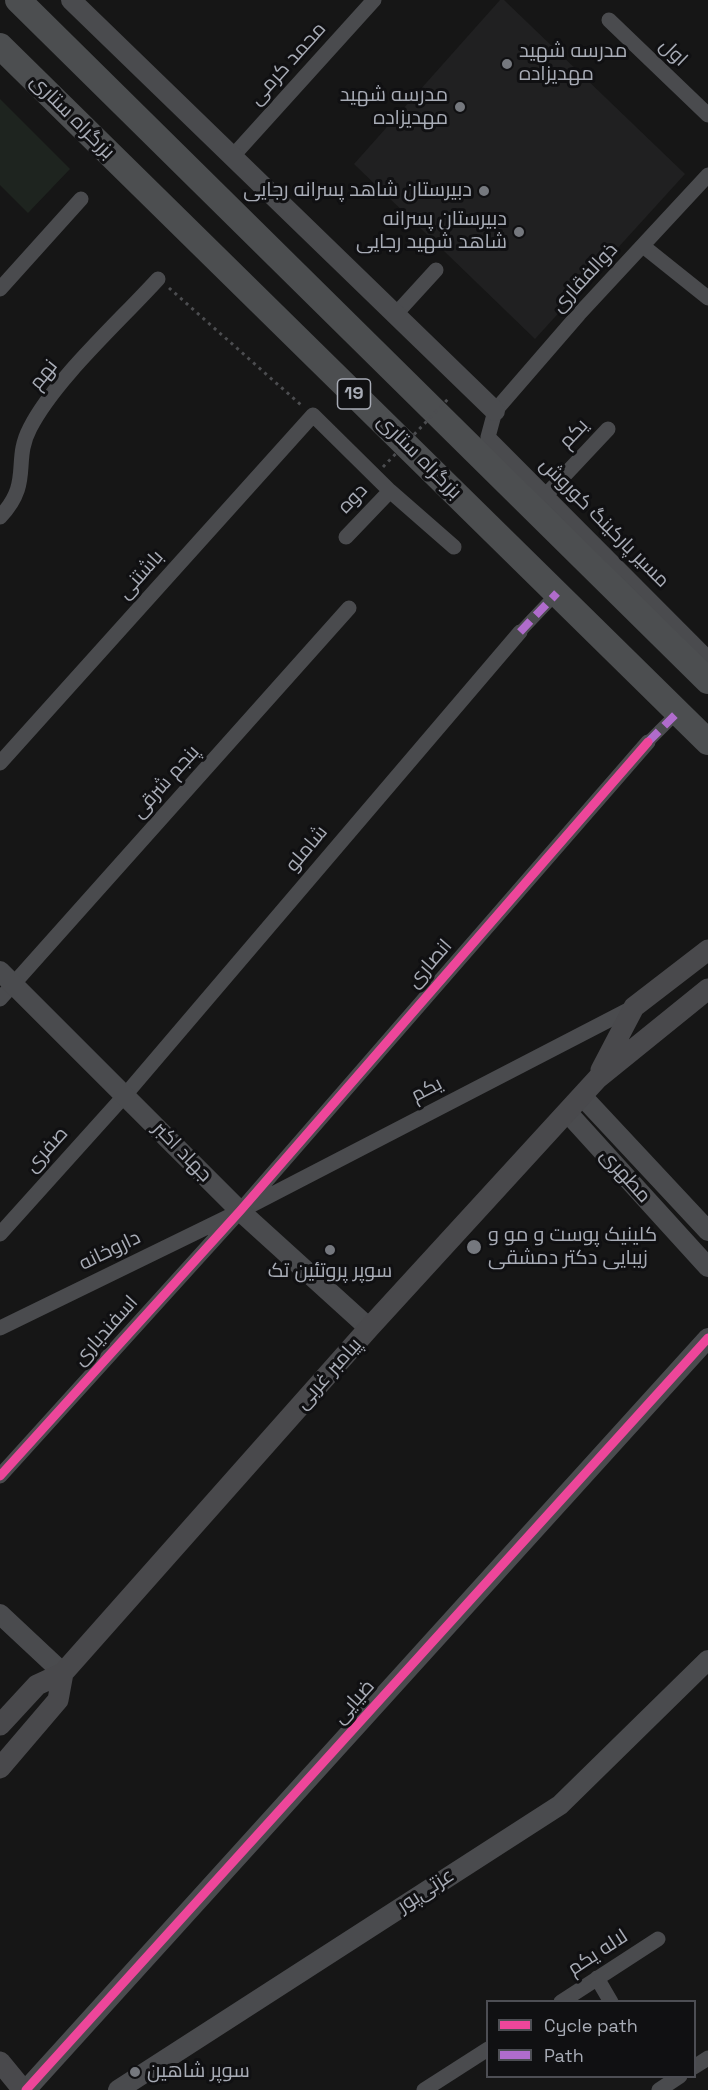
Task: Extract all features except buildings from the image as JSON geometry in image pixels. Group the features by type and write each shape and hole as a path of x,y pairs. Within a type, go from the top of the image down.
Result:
{"highway":[{"name":"19","path":"18,0 708,681"},
{"name":"بزرگراه ستاری","path":"0,46 708,742"}],"main road":[{"name":"پیامبر غربی","path":"598,1078 634,1007 708,950"},
{"name":"پیامبر غربی","path":"0,1725 37,1685 63,1673 369,1328 598,1078 708,989"},
{"name":"پیامبر غربی","path":"0,1768 58,1700 63,1673"},
{"path":"0,2062 25,2090"},
{"path":"0,2084 5,2090"}],"street":[{"name":"محمد کرمی","path":"232,157 374,0"},
{"path":"81,3 232,157 394,316 495,411"},
{"name":"اول","path":"609,20 708,115"},
{"name":"ذوالفقاری","path":"495,411 579,314 708,174"},
{"path":"0,289 81,199"},
{"path":"643,246 708,298"},
{"path":"394,316 436,270"},
{"name":"نهم","path":"0,517 15,497 21,483 23,448 30,428 59,387 158,279"},
{"name":"مسیر پارکینگ کوروش","path":"495,411 488,437 708,658"},
{"path":"313,415 390,491 454,547"},
{"name":"باشتنی","path":"0,763 313,415"},
{"name":"یکم","path":"546,495 608,429"},
{"name":"دوه","path":"346,537 390,491"},
{"path":"520,632 556,593"},
{"name":"پنجم شرقی","path":"0,999 7,977 349,608"},
{"name":"شاملو","path":"126,1094 520,632"},
{"path":"648,742 678,712"},
{"name":"انصاری","path":"240,1211 648,742"},
{"name":"جهاد اکبر","path":"7,977 240,1211 369,1328"},
{"name":"یکم","path":"240,1211 634,1007"},
{"name":"صفری","path":"0,1234 126,1094"},
{"name":"مطهری","path":"582,1096 708,1231"},
{"name":"مطهری","path":"567,1112 708,1268"},
{"name":"داروخانه","path":"0,1328 240,1211"},
{"name":"اسفندیاری","path":"0,1476 240,1211"},
{"name":"ضیایی","path":"25,2090 708,1338"},
{"path":"0,1614 63,1673"},
{"name":"عزتی‌پور","path":"118,2090 560,1804 708,1660"},
{"name":"لاله یکم","path":"563,2000 658,1939"},
{"path":"597,1978 610,2000"},
{"path":"424,2090 486,2050"},
{"path":"661,2084 675,2078"}],"path":[{"path":"158,279 313,415"},
{"path":"383,467 450,397"}],"shaded area":[{"name":"مدرسه شهيد مهديزاده","path":"500,0 504,0 685,174 535,339 354,164"},
{"path":"0,99 70,169 28,213 0,185"}],"marked path":[{"path":"520,632 557,593"},
{"path":"648,742 678,712"}],"cycle path":[{"path":"0,1476 240,1211 648,742"},
{"path":"26,2090 708,1338"}],"place":[{"name":"مدرسه شهيد مهديزاده","path":"507,64"},
{"name":"مدرسه شهید مهدیزاده","path":"460,107"},
{"name":"دبیرستان شاهد پسرانه رجایی","path":"484,191"},
{"name":"دبیرستان پسرانه شاهد شهید رجایی","path":"519,232"},
{"name":"کلینیک پوست و مو و زیبایی دکتر دمشقی","path":"474,1247"},
{"name":"سوپر پروتئین تک","path":"330,1250"},
{"name":"سوپر شاهین","path":"135,2072"}]}
